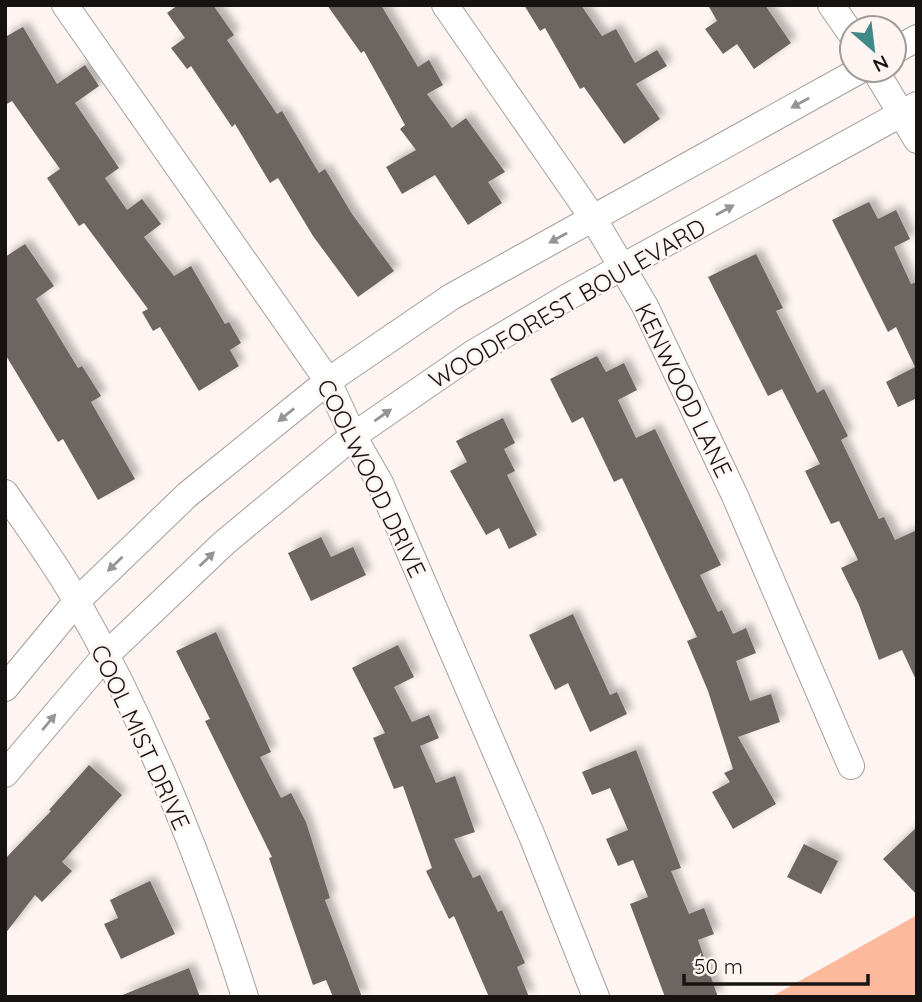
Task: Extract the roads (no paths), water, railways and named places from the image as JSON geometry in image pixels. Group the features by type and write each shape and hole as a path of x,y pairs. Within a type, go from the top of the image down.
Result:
{"street":[{"name":"COOLWOOD DRIVE","path":"65,5 328,381 380,483 532,836 596,997"},
{"name":"KENWOOD LANE","path":"445,5 624,267 735,496 851,766"},
{"path":"5,688 77,601 187,495 328,381 452,297 838,82"},
{"path":"887,84 909,109 917,140"},
{"name":"WOODFOREST BOULEVARD","path":"5,774 105,656 224,543 354,436 472,354 909,109"},
{"name":"COOL MIST DRIVE","path":"5,493 77,601 166,784 223,928 245,997"}]}
